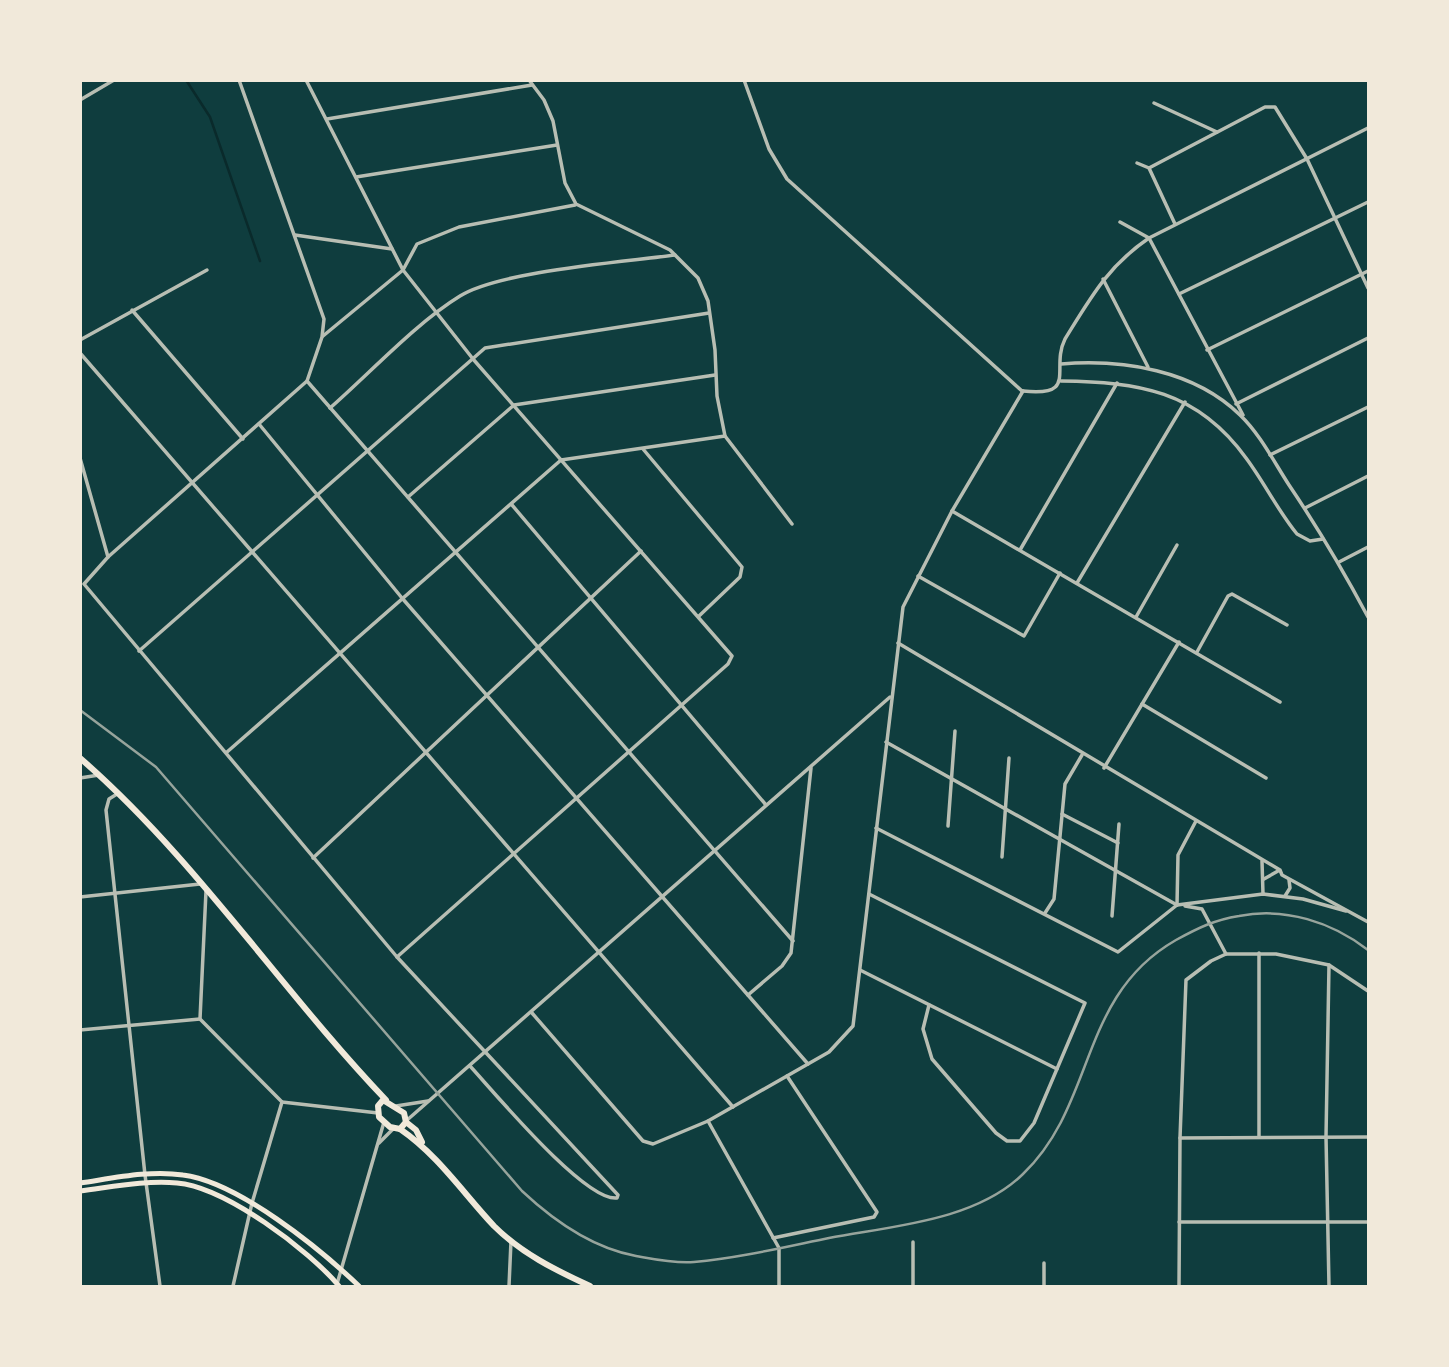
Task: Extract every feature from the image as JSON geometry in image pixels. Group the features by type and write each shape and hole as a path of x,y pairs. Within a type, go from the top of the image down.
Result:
{"main road":[{"path":"80,758 118,793 201,884 369,1082 386,1100 404,1112 406,1121 419,1133 423,1144"},
{"path":"369,1082 379,1104 378,1113 384,1122 423,1144 511,1241 536,1259 590,1286"},
{"path":"379,1104 386,1100"},
{"path":"397,1128 406,1121"},
{"path":"80,1183 145,1175 198,1178 219,1185 252,1203 359,1286"},
{"path":"80,1191 146,1183 178,1183 217,1194 250,1213 292,1244 338,1285"},
{"path":"292,1244 298,1237"}],"street":[{"path":"80,100 114,80"},
{"path":"239,80 324,319 322,337 307,381 108,557 84,582 397,957 484,1054 618,1195 616,1199 590,1188 564,1167 470,1066"},
{"path":"306,80 403,270 436,315 732,656 728,664 578,799 397,957"},
{"path":"528,80 544,100 565,183 576,204 677,255 698,278 709,313 725,436 792,524"},
{"path":"744,80 769,149 787,179 1023,391 1046,393 1060,381 1116,383 1152,389 1185,402 1232,439 1297,534 1310,541 1323,539"},
{"path":"327,119 532,85"},
{"path":"1154,103 1217,132"},
{"path":"1149,168 1265,107 1275,107 1307,159 1368,288"},
{"path":"1060,381 1062,344 1103,278 1124,255 1149,238 1368,128"},
{"path":"356,177 557,145"},
{"path":"1137,163 1149,168 1175,225"},
{"path":"1178,295 1368,202"},
{"path":"322,337 403,270 414,248 450,229 576,204"},
{"path":"1120,222 1149,238 1236,404 1339,562 1368,617"},
{"path":"295,235 392,248"},
{"path":"330,408 436,315 477,288 534,275 677,255"},
{"path":"80,340 207,270"},
{"path":"1207,350 1368,271"},
{"path":"1103,278 1148,367"},
{"path":"132,310 243,439"},
{"path":"139,651 473,359 493,346 709,313"},
{"path":"1236,404 1368,338"},
{"path":"80,353 733,1107"},
{"path":"1061,364 1148,367 1213,396 1248,423"},
{"path":"408,497 514,405 715,375"},
{"path":"307,381 717,850 793,942"},
{"path":"1020,550 1116,383"},
{"path":"532,1013 647,1144 660,1143 708,1121 788,1076 829,1052 853,1026 903,607 952,511 1023,391"},
{"path":"1077,583 1185,402"},
{"path":"1269,455 1368,407"},
{"path":"259,424 402,598 808,1064"},
{"path":"227,752 561,460 725,436"},
{"path":"643,449 741,567 740,577 699,616"},
{"path":"80,458 108,557"},
{"path":"1304,508 1368,476"},
{"path":"512,505 767,805"},
{"path":"952,511 1280,702"},
{"path":"1136,617 1177,545"},
{"path":"1339,562 1368,547"},
{"path":"313,858 640,551"},
{"path":"918,576 1024,636 1060,573"},
{"path":"1197,652 1228,596 1232,594 1287,625"},
{"path":"1104,768 1179,642"},
{"path":"898,643 1082,755 1280,870 1289,880 1368,922"},
{"path":"406,1121 891,696"},
{"path":"1142,704 1266,778"},
{"path":"948,826 955,731"},
{"path":"886,741 1177,905 1202,909 1214,899"},
{"path":"1045,914 1054,899 1065,784 1082,755"},
{"path":"1002,857 1009,758"},
{"path":"748,995 782,966 791,953 811,766"},
{"path":"80,778 99,775"},
{"path":"118,793 109,799 106,810 145,1175 160,1286"},
{"path":"1062,814 1118,843"},
{"path":"1177,905 1178,855 1196,821"},
{"path":"1112,916 1119,824"},
{"path":"876,828 1118,952 1177,905 1214,899 1263,894 1285,896 1356,915"},
{"path":"1262,861 1263,894"},
{"path":"1264,879 1280,870"},
{"path":"1285,896 1290,888 1289,880"},
{"path":"80,897 201,884"},
{"path":"206,890 202,917 200,1018 282,1102 378,1113"},
{"path":"869,894 1085,1003 1028,1134 1020,1141 1007,1141 996,1133 932,1059 923,1029 929,1005"},
{"path":"1202,909 1226,954"},
{"path":"1259,953 1259,1136"},
{"path":"1179,1286 1180,1138 1186,980 1211,961 1226,954 1259,953 1329,965 1368,990"},
{"path":"1329,965 1326,1137 1330,1222 1329,1286"},
{"path":"860,970 1057,1069"},
{"path":"80,1030 200,1018"},
{"path":"773,1238 877,1214 788,1076"},
{"path":"396,1106 430,1101"},
{"path":"233,1286 252,1203 282,1102"},
{"path":"708,1121 779,1248 779,1286"},
{"path":"338,1285 384,1122"},
{"path":"378,1145 397,1128"},
{"path":"1180,1138 1368,1137"},
{"path":"1179,1222 1368,1222"},
{"path":"509,1286 511,1241"},
{"path":"913,1242 913,1286"},
{"path":"1044,1263 1044,1286"}],"waterway":[{"path":"186,80 210,117 260,261"}],"railway":[{"path":"80,710 156,767 522,1191 547,1213 589,1240 636,1256 687,1262 745,1255 932,1219 957,1212 1003,1190 1023,1174 1047,1146 1064,1115 1104,1020 1121,990 1144,963 1176,940 1206,925 1256,914 1291,915 1339,932 1368,950"}]}
